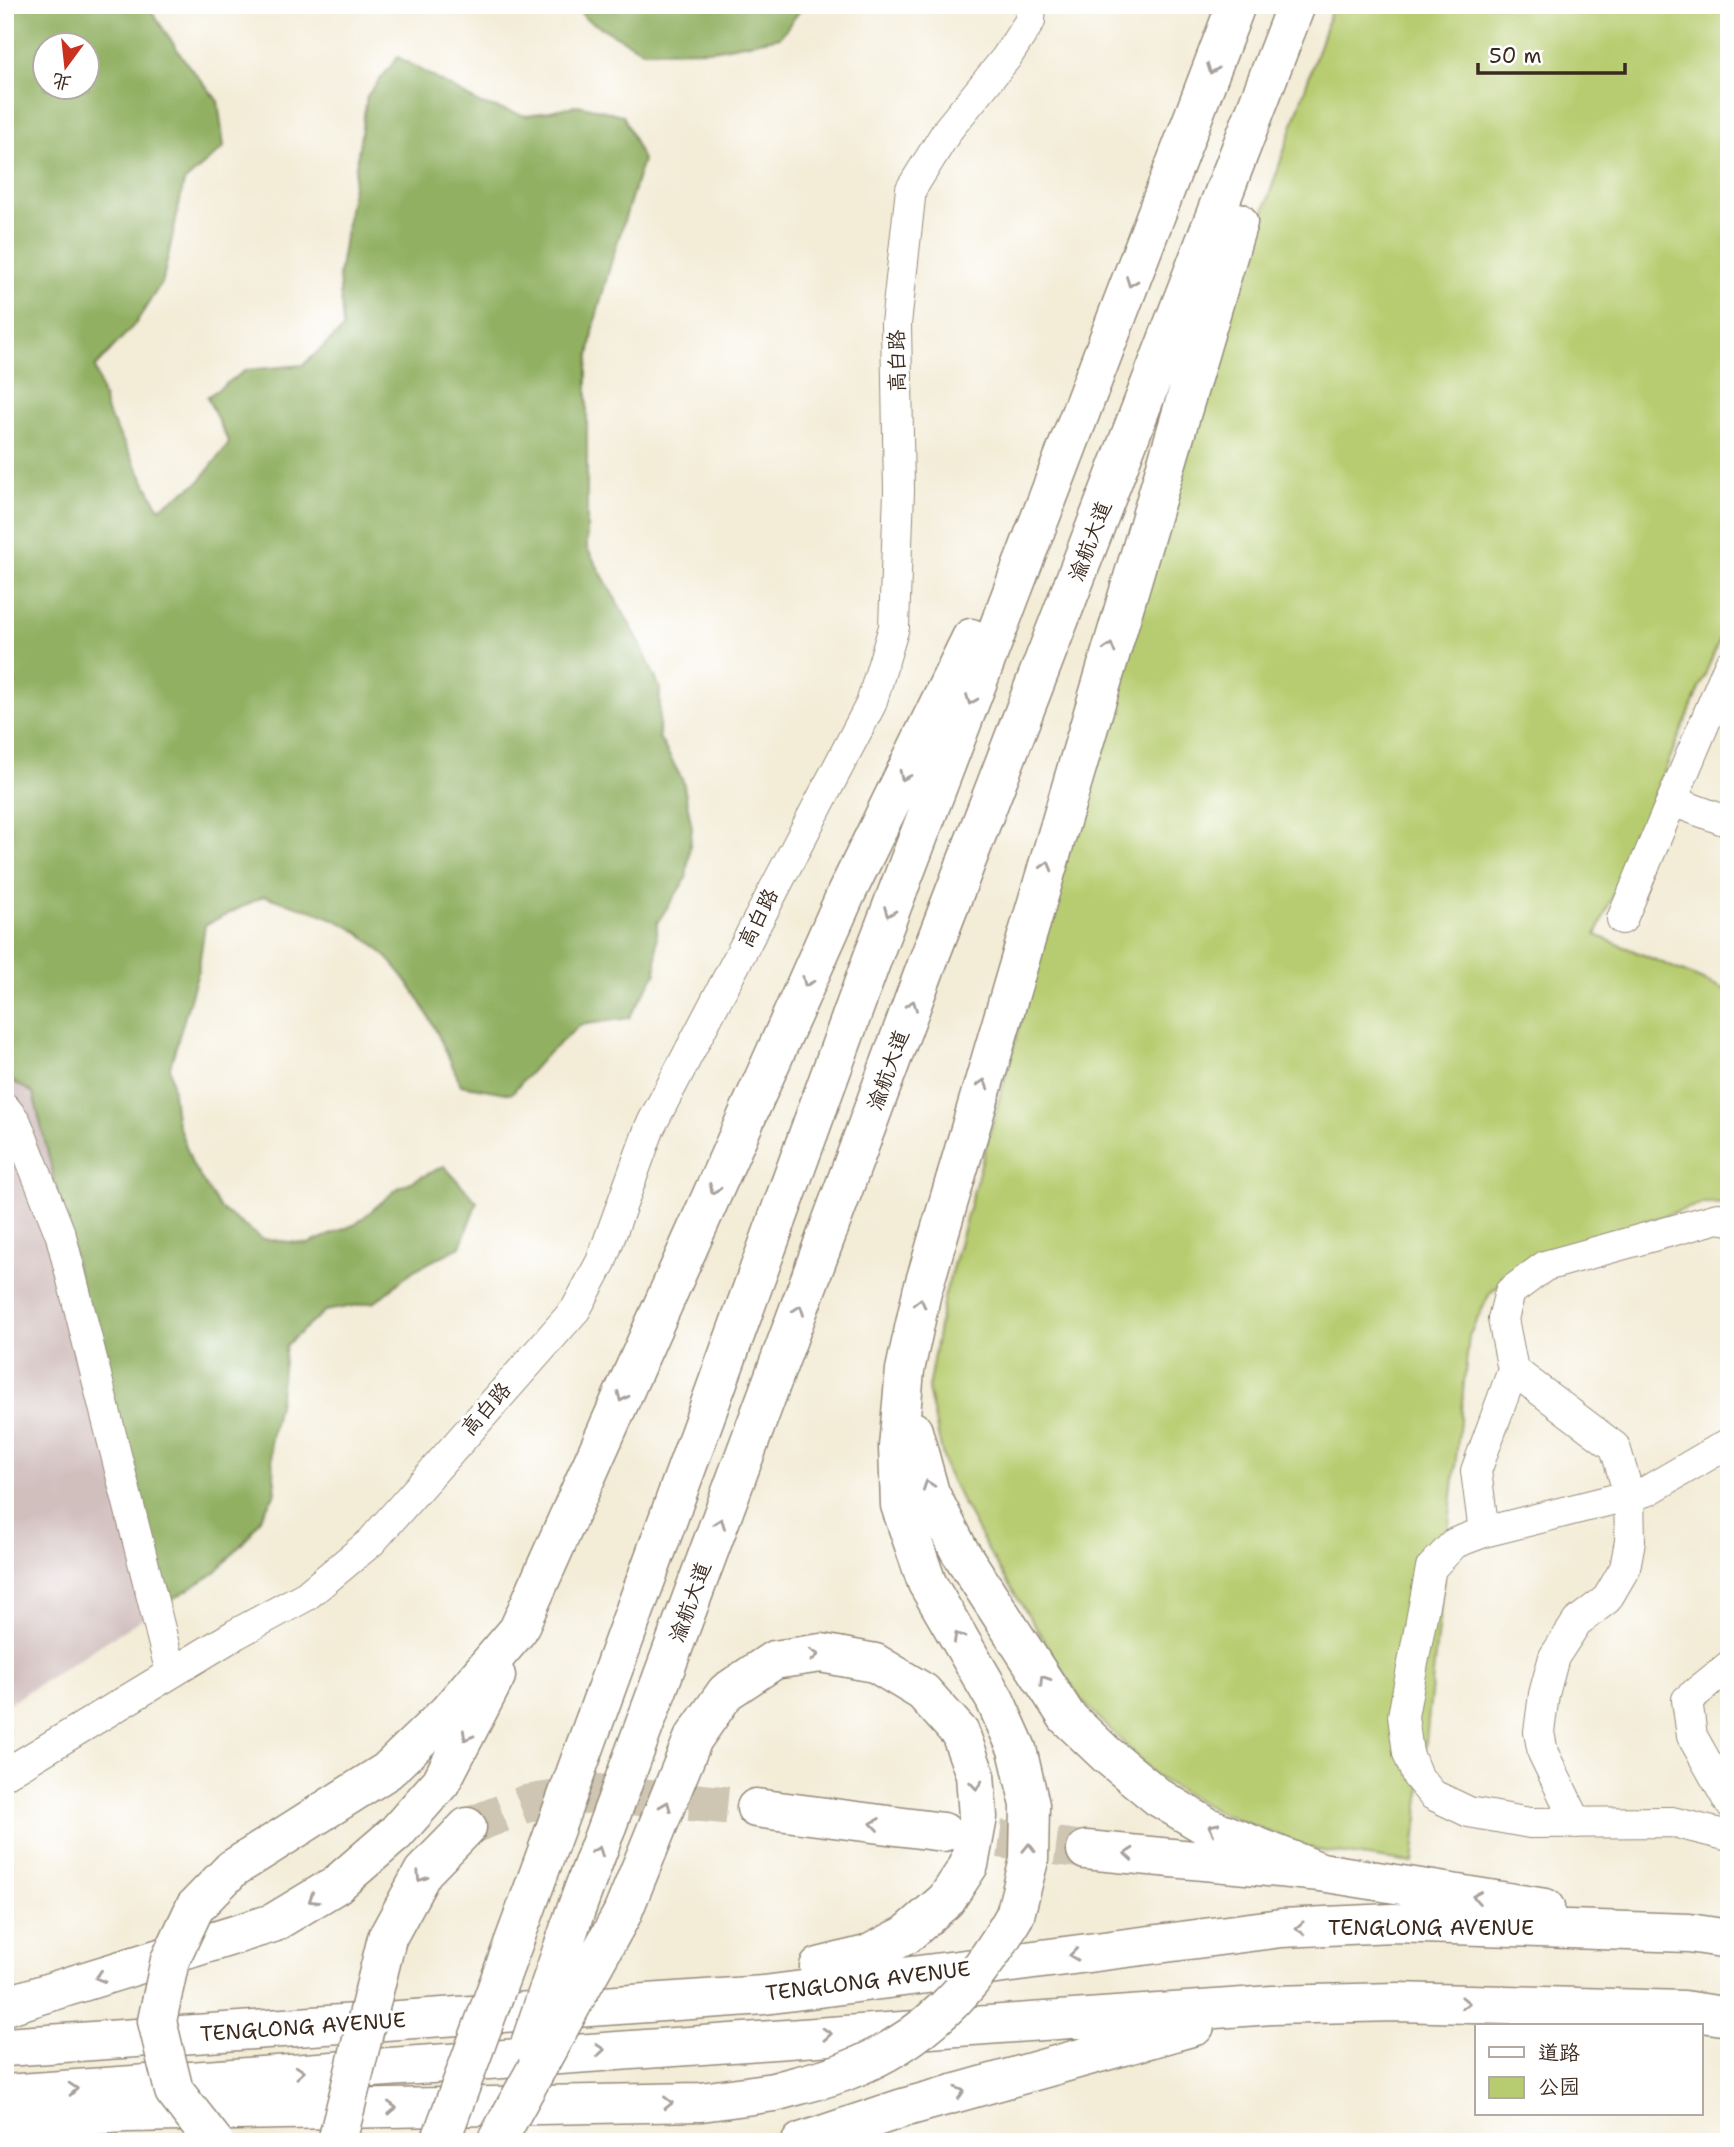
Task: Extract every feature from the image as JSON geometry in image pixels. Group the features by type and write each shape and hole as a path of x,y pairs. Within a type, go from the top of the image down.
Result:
{"highway":[{"path":"440,2142 878,943 1236,5"},
{"name":"渝航大道","path":"496,2142 574,1915 927,964 1296,5"},
{"path":"5,2123 141,2112 701,2102 775,2092 847,2071 905,2042 957,1999 991,1957 1015,1914 1029,1860 1030,1805 1017,1749 995,1700 927,1583 900,1505 898,1447 905,1370 922,1292 1149,514 1304,5"},
{"path":"5,2006 273,1923 336,1885 396,1833 441,1782 472,1727 518,1630 846,894 1084,406"},
{"path":"905,1370 915,1446 930,1493 959,1550 1067,1717 1107,1755 1168,1803 1208,1827 1321,1872"},
{"path":"214,2142 174,2091 157,2021 170,1960 195,1907 232,1869 387,1770 447,1713 518,1630"},
{"path":"5,2025 807,1970 867,1955 906,1935 946,1900 969,1866 978,1806 975,1774 960,1734 923,1692 875,1663 821,1653 774,1660 726,1692 693,1740 622,1914 496,2142"},
{"path":"756,1808 943,1832"},
{"path":"337,2142 387,1938 423,1872 467,1827"},
{"path":"1086,1850 1321,1872 1689,1933"},
{"name":"TENGLONG AVENUE","path":"5,2047 764,1995 1280,1928 1393,1923 1689,1933 1729,1939"},
{"path":"5,2094 1272,2005 1396,2002 1684,2010 1729,2017"},
{"path":"778,2142 1272,2005"},
{"path":"801,2142 903,2108"},
{"path":"5,2123 52,2142"}],"street":[{"name":"高白路","path":"5,1774 170,1673 306,1596 371,1542 576,1309 601,1262 650,1127 871,704 894,627 899,491 896,324 911,189 949,128 1006,58 1030,20 1031,5"},
{"path":"1622,919 1729,665"},
{"path":"1672,801 1729,822"},
{"path":"5,1108 16,1122 61,1236 170,1673"},
{"path":"1483,1532 1476,1471 1513,1370 1503,1320 1510,1292 1545,1266 1718,1218 1729,1220"},
{"path":"1513,1370 1615,1447 1629,1495 1630,1541 1625,1568 1607,1599 1577,1622 1554,1657 1544,1694 1539,1732 1543,1753 1577,1823"},
{"path":"1724,1455 1647,1491 1483,1532 1455,1543 1431,1568 1403,1716 1408,1753 1417,1776 1433,1795 1469,1812 1530,1823 1672,1822 1729,1836"},
{"path":"1729,1666 1687,1700 1692,1736 1729,1802"}],"shaded area":[{"path":"5,583 15,686 5,697"},
{"path":"5,1077 33,1093 160,1607 5,1706"}],"green space":[{"path":"5,5 147,5 188,65 218,101 224,147 184,182 163,280 136,323 95,367 107,412 159,508 199,482 229,443 207,397 246,370 303,365 343,329 339,275 367,96 398,57 481,104 527,116 578,105 623,115 643,160 595,321 587,369 587,548 638,639 660,688 659,737 683,781 692,828 686,879 657,923 656,973 629,1018 580,1025 543,1058 511,1094 461,1085 421,1003 396,967 363,936 340,922 264,896 205,925 198,972 170,1067 176,1119 193,1166 220,1208 262,1239 308,1244 356,1224 398,1188 444,1166 477,1202 460,1247 414,1270 375,1302 325,1311 286,1345 270,1443 276,1492 250,1535 215,1573 160,1607 33,1093 5,1077 5,697 15,686 5,583"},
{"path":"574,5 804,5 780,37 713,50 643,51 586,19"},
{"path":"1333,5 1729,5 1729,617 1596,935 1729,991 1729,1204 1704,1203 1537,1256 1490,1293 1469,1336 1413,1863 1316,1850 1218,1812 1158,1778 1081,1700 990,1554 946,1471 928,1389 944,1298 1157,530"}],"tunnel":[{"path":"467,1827 526,1804 596,1793 756,1808"},
{"path":"943,1832 1086,1850"}]}
